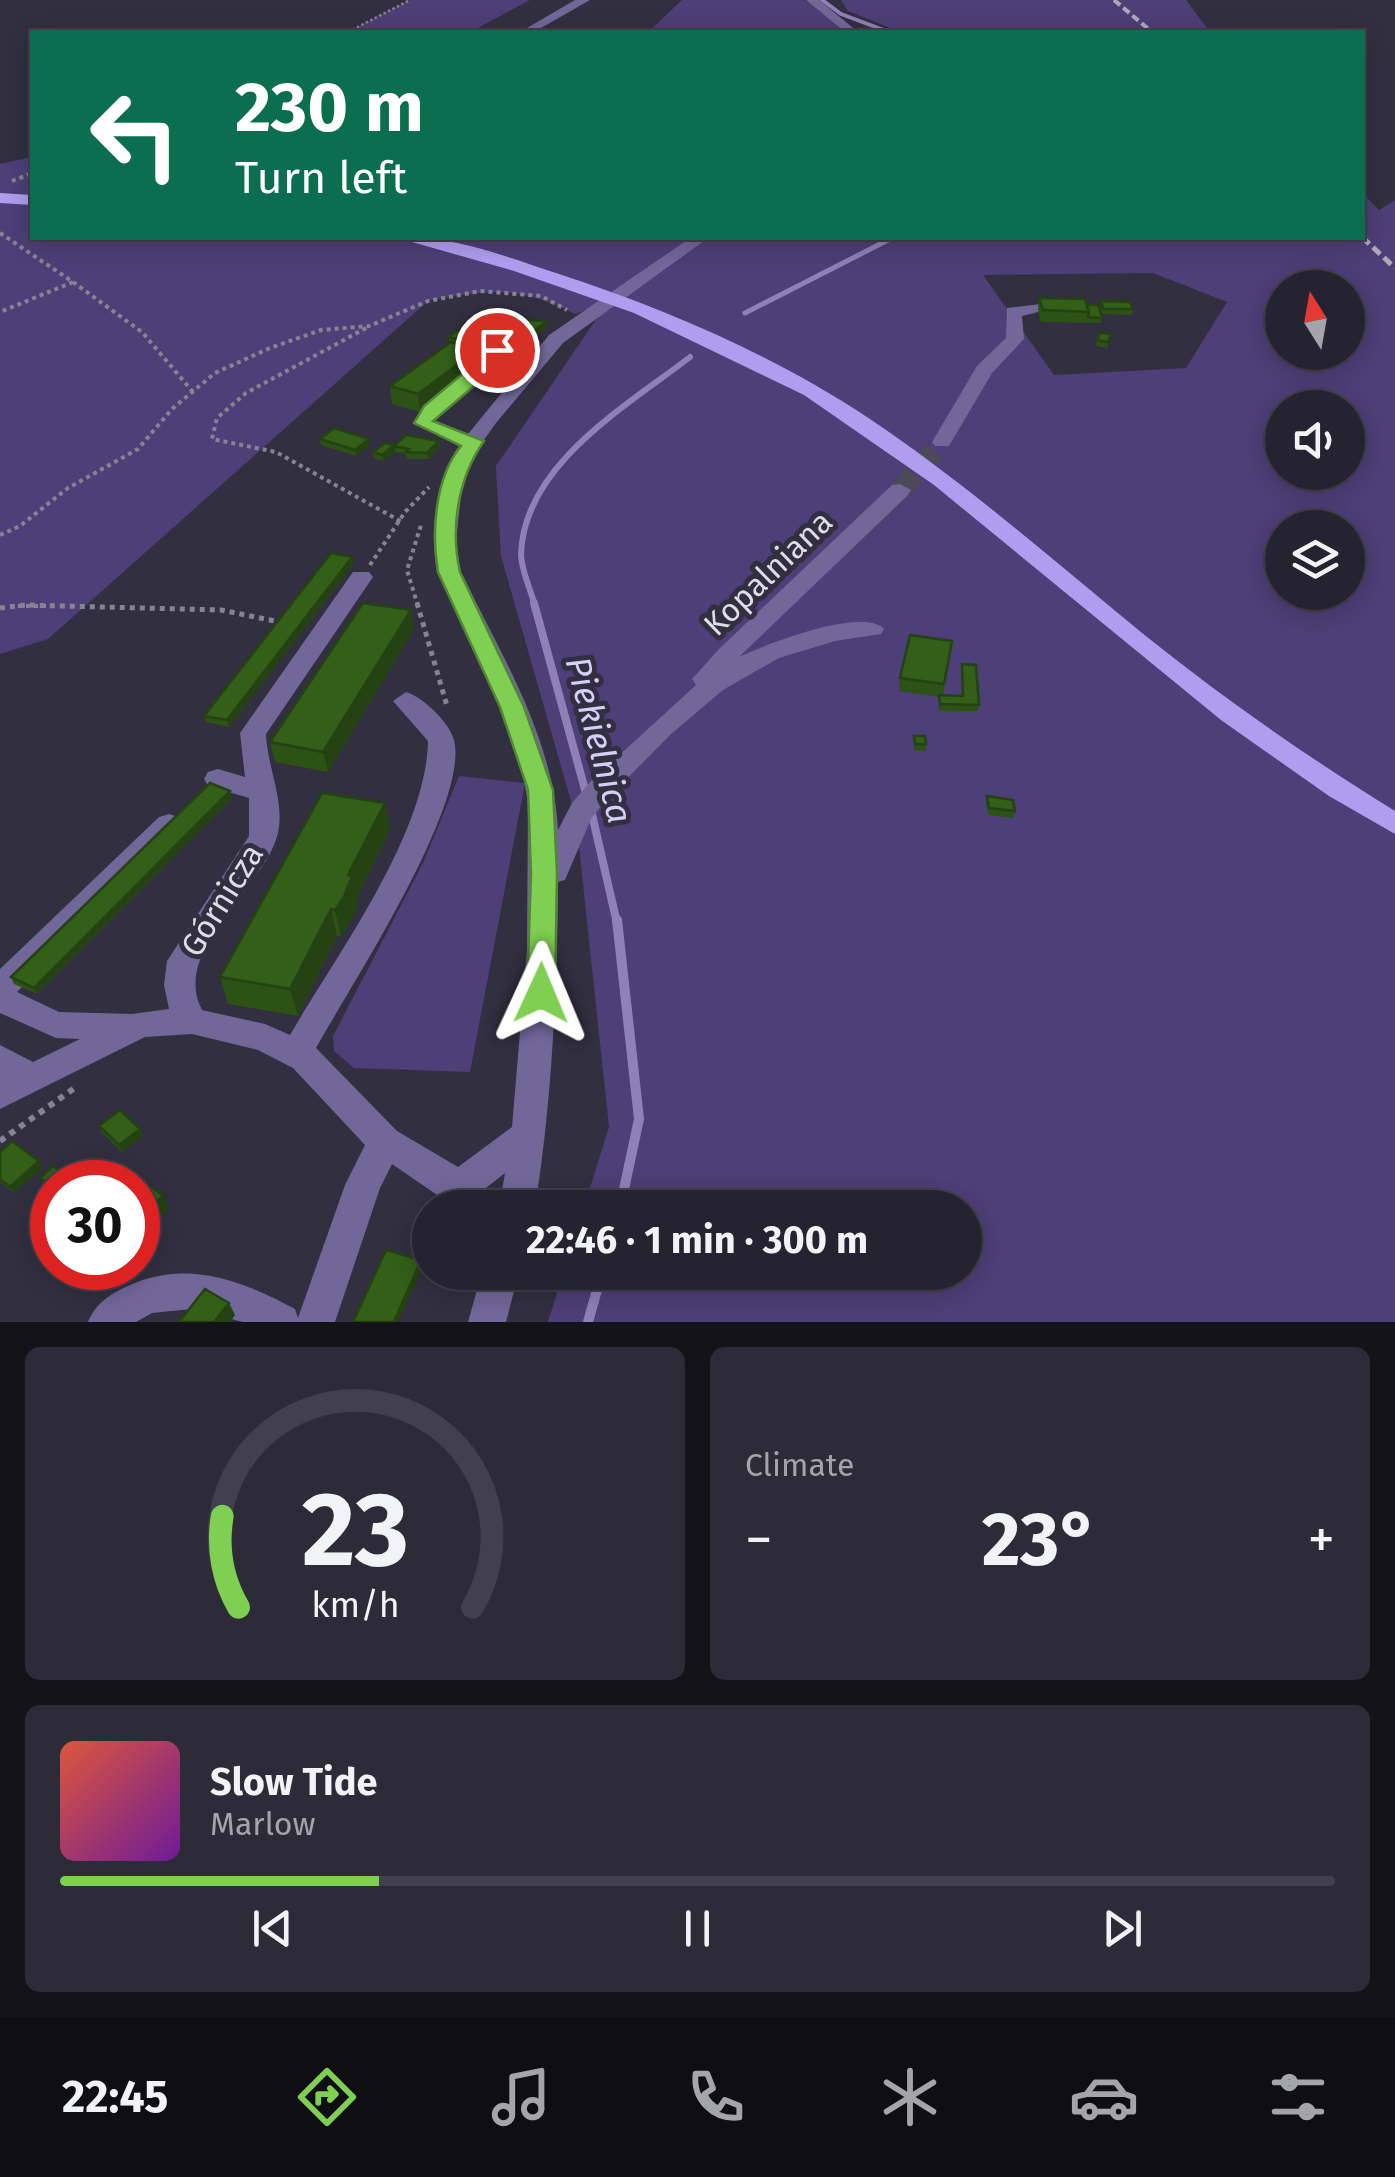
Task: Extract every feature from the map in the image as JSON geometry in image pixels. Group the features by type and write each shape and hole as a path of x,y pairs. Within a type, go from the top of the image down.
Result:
{"main road":[{"path":"2,191 30,199"},
{"path":"414,240 528,270 610,301 758,364 861,422 1181,677 1271,744 1395,824"}],"street":[{"path":"530,30 584,0"},
{"path":"812,0 850,30"},
{"path":"519,1190 530,1133 541,993 544,873 540,790 534,763 449,572 444,548 451,488 461,458 556,339 697,240"},
{"path":"942,442 978,378 1015,339 1013,312 1042,308"},
{"path":"475,441 457,440 423,423 431,410 475,376 497,350"},
{"name":"Kopalniana","path":"544,873 555,872 563,861 570,830 583,808 606,783 746,634 831,560 900,490"},
{"name":"Górnicza","path":"192,1020 181,1004 178,982 182,961 263,837 268,816 253,733 361,577"},
{"name":"Kopalniana","path":"682,705 788,644 818,635 872,629"},
{"path":"296,1054 422,826 438,781 443,758 441,738 406,700"},
{"path":"218,780 261,792"},
{"path":"0,988 169,824"},
{"path":"0,998 56,1025 98,1028 192,1020 265,1038 305,1058 385,1142 460,1190"},
{"path":"0,1094 141,1024"},
{"path":"0,1058 32,1078"},
{"path":"477,1190 530,1133"},
{"path":"316,1322 363,1185 385,1142"},
{"path":"106,1322 158,1292 205,1290 245,1300 281,1322"},
{"path":"488,1322 496,1290"}],"path":[{"path":"352,30 410,0"},
{"path":"2,191 30,174"},
{"path":"0,234 142,332 193,392"},
{"path":"0,312 73,282"},
{"path":"402,522 276,452 212,438 217,418 246,393 369,326 428,300 480,291 540,296 575,314"},
{"path":"0,535 20,526 68,488 138,449 215,373 321,330 369,326"},
{"path":"361,577 402,522 412,498 439,479 426,506"},
{"path":"423,520 407,570 448,708"},
{"path":"0,608 25,605 220,610 284,622"}],"shaded area":[{"path":"410,0 530,0 474,30 352,30"},
{"path":"682,0 805,0 846,30 650,30"},
{"path":"841,0 1186,0 1208,30 895,30 848,11"},
{"path":"30,157 30,240 1365,240 1365,196 1379,210 1395,200 1395,1322 548,1322 558,1290 982,1290 982,1190 589,1190 609,1127 576,819 501,556 496,466 608,302 575,314 537,298 503,292 428,301 48,639 0,654 0,164","holes":["1153,273 1227,302 1186,368 1054,375 983,275"]},
{"path":"459,776 525,783 470,1072 354,1068 334,1051 333,1036 423,863"}],"building":[{"path":"1039,298 1085,299 1089,312 1043,310"},
{"path":"1101,301 1130,302 1133,309 1103,309"},
{"path":"1087,305 1098,305 1102,318 1088,317"},
{"path":"483,315 490,317 456,339 448,337"},
{"path":"516,319 546,321 518,345 509,343 521,331 504,328"},
{"path":"1100,333 1111,334 1108,342 1097,340"},
{"path":"451,342 478,349 418,394 390,386"},
{"path":"334,428 369,439 355,450 320,439"},
{"path":"406,435 439,441 427,453 406,452 409,449 394,446"},
{"path":"385,443 394,445 382,455 373,452"},
{"path":"331,553 352,557 227,720 204,716"},
{"path":"363,603 411,610 323,752 270,742"},
{"path":"910,635 952,641 944,684 900,678"},
{"path":"962,664 976,665 979,705 940,704 939,695 963,696"},
{"path":"914,736 925,736 926,744 915,744"},
{"path":"210,783 230,791 34,988 11,977"},
{"path":"322,793 385,803 348,875 352,876 344,897 335,910 331,909 290,989 220,977"},
{"path":"987,796 1013,800 1015,811 989,808"},
{"path":"120,1110 140,1129 119,1145 99,1126"},
{"path":"12,1141 38,1160 30,1160 30,1169 10,1187 0,1179 0,1152"},
{"path":"386,1250 412,1257 412,1281 394,1322 353,1322"},
{"path":"205,1289 229,1303 214,1322 179,1322"}],"waterway":[{"name":"Piekielnica","path":"822,0 841,14 884,30"},
{"name":"Piekielnica","path":"745,313 888,240"},
{"name":"Piekielnica","path":"534,603 521,554 527,522 540,492 583,440 690,357"},
{"name":"Piekielnica","path":"534,603 587,797"},
{"name":"Piekielnica","path":"591,810 617,923"},
{"name":"Piekielnica","path":"617,920 639,1119 624,1190"},
{"name":"Piekielnica","path":"588,1322 597,1290"}],"tunnel":[{"path":"900,490 942,442"}],"railway":[{"path":"1114,0 1150,30"},
{"path":"1365,240 1395,268"}],"route":[{"path":"497,350 487,365 431,410 423,423 457,440 475,441 461,458 451,488 444,548 449,572 512,707 540,790 544,873 541,993"}]}
